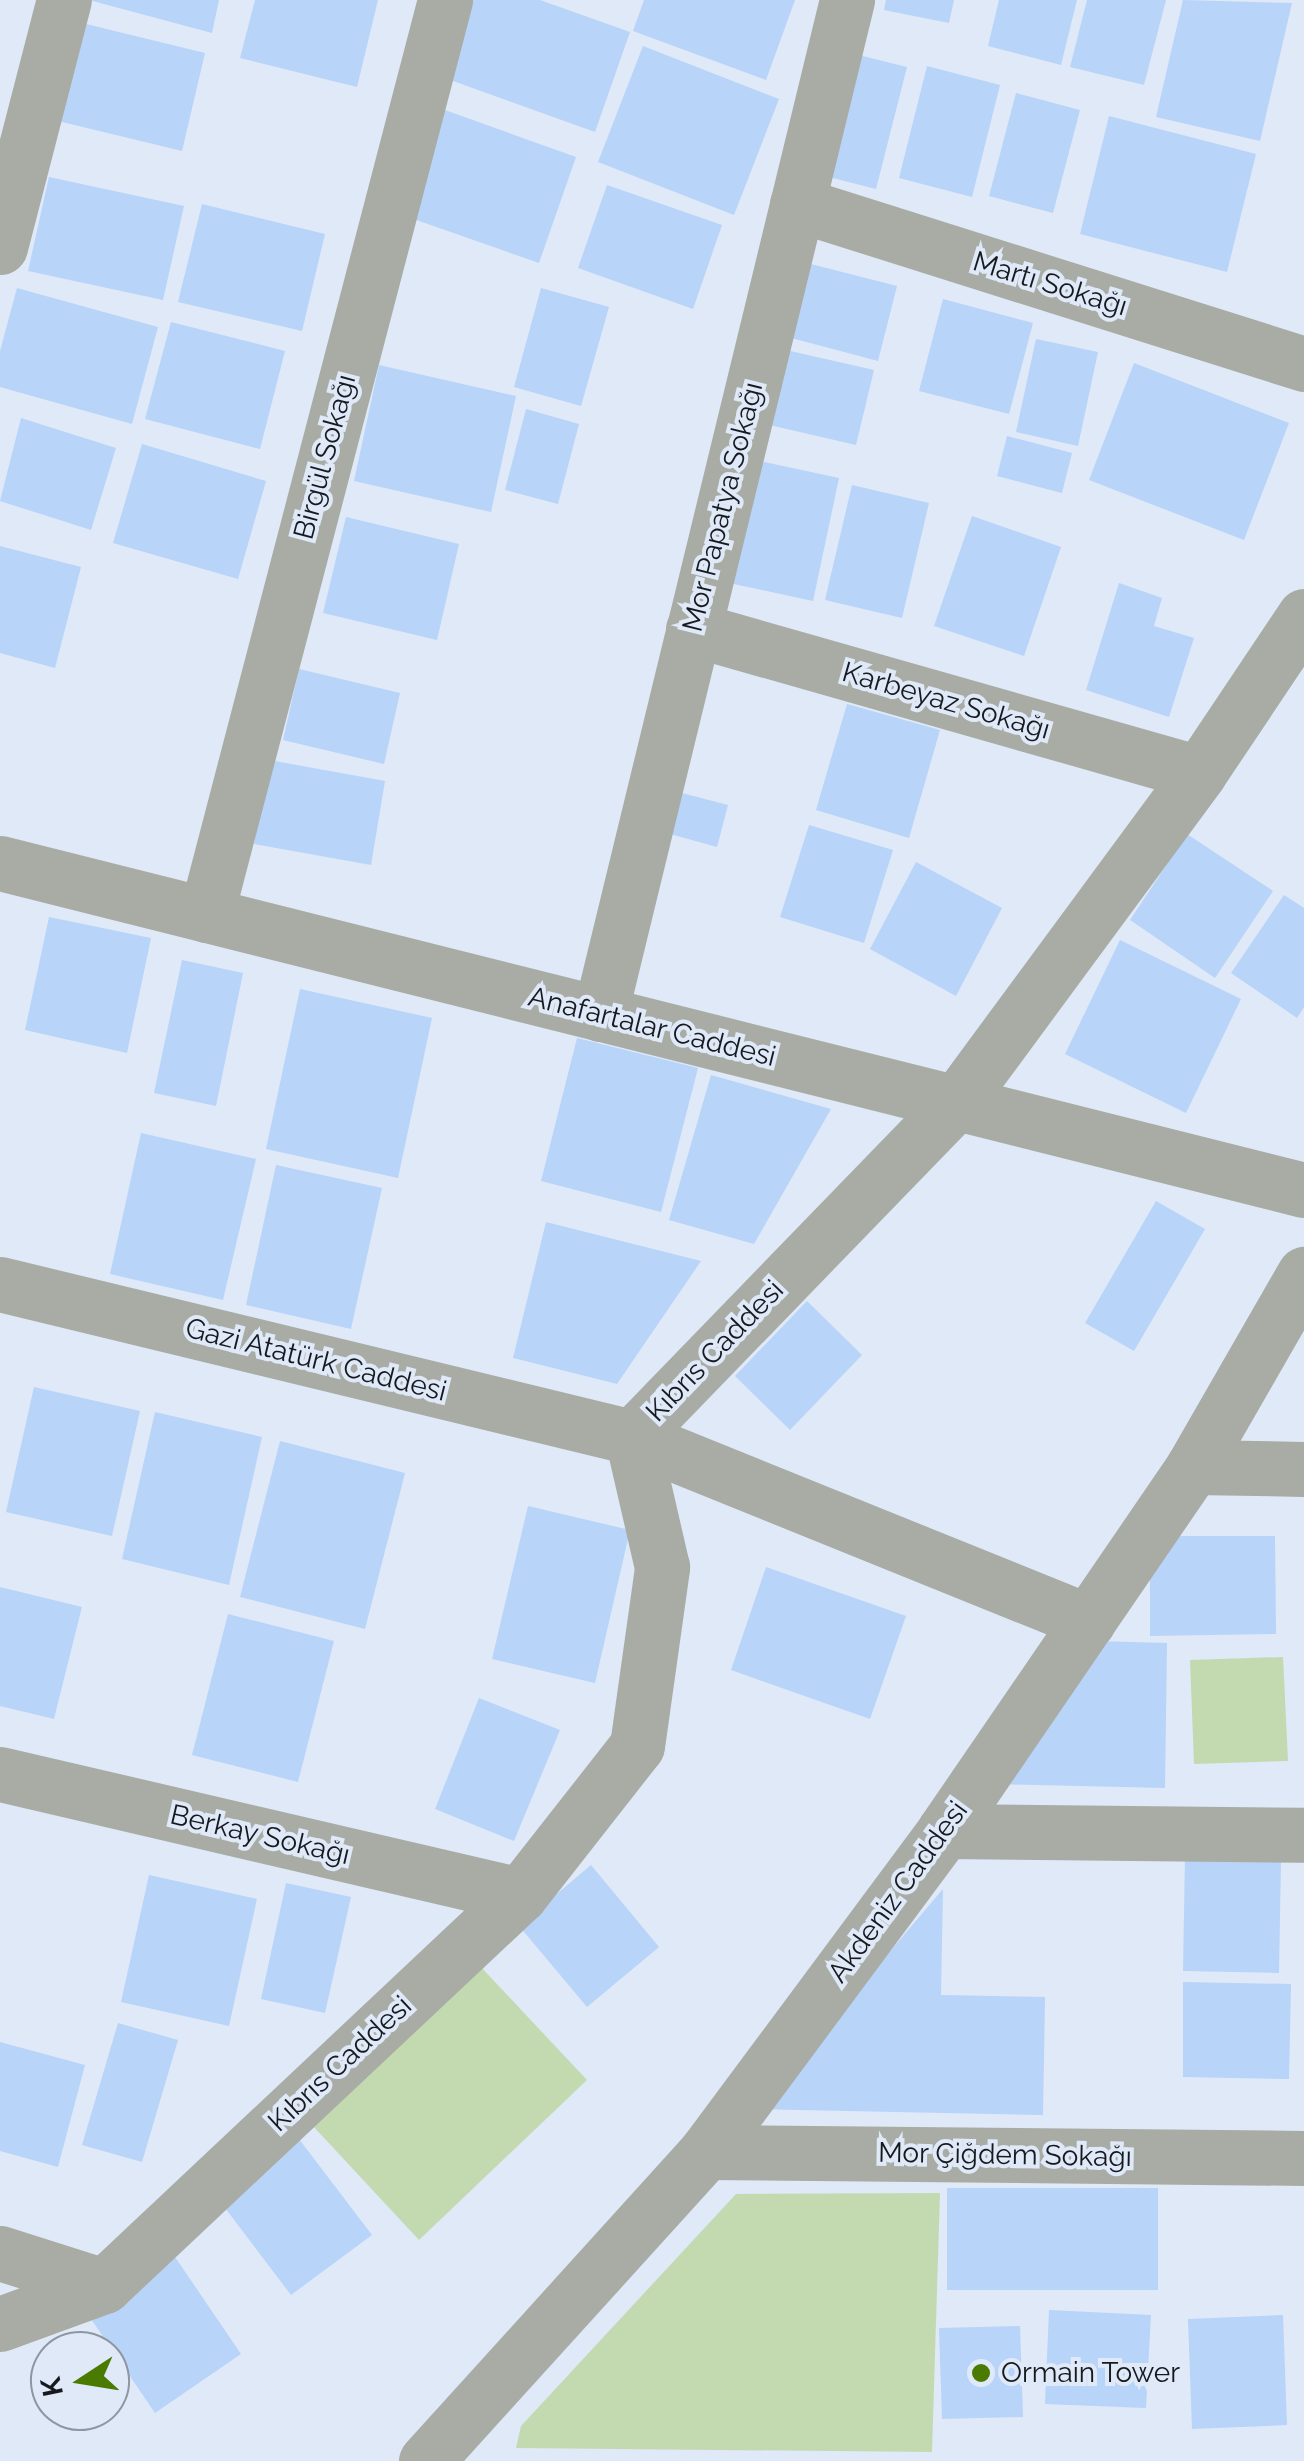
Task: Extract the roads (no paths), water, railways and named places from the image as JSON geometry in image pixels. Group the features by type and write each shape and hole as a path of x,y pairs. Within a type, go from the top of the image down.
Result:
{"street":[{"path":"0,247 64,0"},
{"name":"Birgül Sokağı","path":"206,915 445,0"},
{"name":"Mor Papatya Sokağı","path":"600,1014 847,0"},
{"name":"Martı Sokağı","path":"797,204 1304,364"},
{"name":"Kıbrıs Caddesi","path":"0,2324 104,2286 520,1896 637,1746 662,1567 632,1436 956,1103 1198,773 1304,616"},
{"name":"Karbeyaz Sokağı","path":"693,630 1198,773"},
{"name":"Anafartalar Caddesi","path":"0,863 1304,1190"},
{"name":"Akdeniz Caddesi","path":"426,2461 706,2152 944,1831 1193,1467 1304,1274"},
{"name":"Gazi Atatürk Caddesi","path":"0,1284 632,1436 1088,1621"},
{"path":"1193,1467 1304,1470"},
{"name":"Berkay Sokağı","path":"0,1774 520,1896"},
{"path":"944,1831 1304,1835"},
{"name":"Mor Çiğdem Sokağı","path":"706,2152 1304,2158"},
{"path":"0,2253 104,2286"}],"place":[{"name":"Ormain Tower","path":"981,2373"}]}
